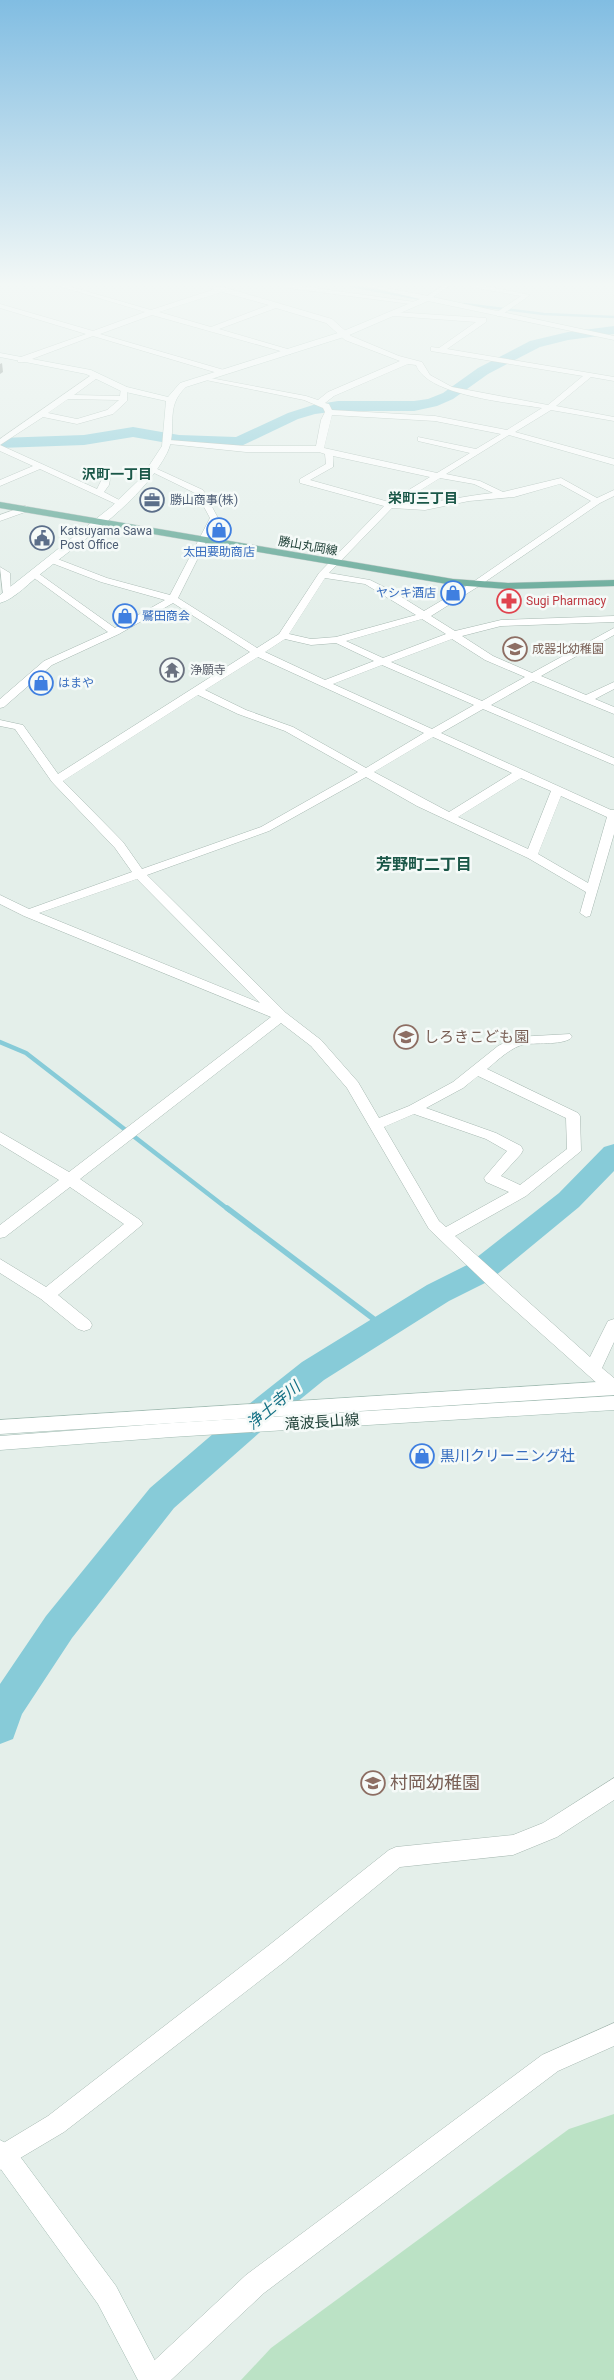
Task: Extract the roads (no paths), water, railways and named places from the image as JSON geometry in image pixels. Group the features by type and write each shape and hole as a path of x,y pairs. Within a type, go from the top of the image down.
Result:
{"main road":[{"name":"勝山丸岡線","path":"0,505 425,578 508,586 614,583"}],"street":[{"path":"0,443 67,397"},
{"path":"42,414 77,422 110,412 121,397"},
{"path":"4,597 35,575 144,483 169,442 168,399 151,397"},
{"path":"301,397 326,406 329,412"},
{"path":"319,403 327,397"},
{"path":"498,397 614,419"},
{"path":"56,780 283,636 322,575 390,505 509,433 562,397"},
{"path":"329,412 410,416 509,433 614,462"},
{"path":"329,412 325,420 325,451 330,465 303,481 390,505 425,507 469,498 514,494 561,482 597,500"},
{"path":"421,439 478,452"},
{"path":"169,442 246,449 325,451 438,475 465,478 493,488 500,494"},
{"path":"0,448 38,467 121,503"},
{"path":"0,483 38,467"},
{"path":"2,699 48,663 115,632 173,599 214,518 200,492 152,470"},
{"path":"99,493 105,485 108,475"},
{"path":"283,636 311,642 337,640 425,615 476,584 597,500 614,493"},
{"path":"0,518 25,509"},
{"path":"52,560 104,580 173,599 258,653 430,734 614,815 586,912"},
{"path":"0,570 5,573 4,597"},
{"path":"35,575 115,632"},
{"path":"322,575 367,582 389,592 489,658 614,711"},
{"path":"323,684 453,635 501,623 614,619"},
{"path":"28,913 266,829 614,631"},
{"path":"337,640 383,662 614,762"},
{"path":"587,699 614,685"},
{"path":"198,690 242,712 289,729 365,774 449,817 532,855 591,890"},
{"path":"0,723 19,727 56,780 119,845 140,875 182,919 282,1016 316,1042 353,1085 434,1225 505,1292 614,1388"},
{"path":"449,817 519,774"},
{"path":"532,855 557,790"},
{"path":"0,899 28,913 282,1016"},
{"path":"0,1233 282,1016"},
{"path":"377,1124 414,1109 458,1085 503,1049 521,1040 565,1037"},
{"path":"445,1235 521,1192 574,1151 572,1116 478,1070"},
{"path":"414,1109 491,1136 516,1150 491,1178 521,1192"},
{"path":"0,1137 69,1179 135,1224 47,1296"},
{"path":"0,1265 47,1296 84,1325"},
{"path":"593,1369 614,1326"},
{"name":"滝波長山線","path":"0,1443 176,1422 357,1404 614,1388"},
{"name":"滝波長山線","path":"0,1427 339,1420 614,1403"},
{"path":"614,1788 550,1830 513,1845 396,1857 276,1954 64,2118 2,2155 107,2295 152,2380 254,2284 550,2063 614,2034"}],"waterway":[{"path":"0,443 84,440 133,432 179,440 239,442 293,416 313,410 338,406 414,406 432,403 446,397"},
{"path":"0,1042 26,1053 229,1210"},
{"name":"浄土寺川","path":"0,1727 5,1708 59,1627 162,1498 247,1424 313,1371 438,1293 478,1273 569,1200 614,1154"},
{"path":"227,1208 383,1326"}],"place":[{"name":"勝山商事(株)","path":"152,500"},
{"name":"太田要助商店","path":"219,530"},
{"name":"Katsuyama Sawa Post Office","path":"42,538"},
{"name":"ヤシキ酒店","path":"453,593"},
{"name":"Sugi Pharmacy","path":"509,601"},
{"name":"鷲田商会","path":"125,616"},
{"name":"成器北幼稚園","path":"515,649"},
{"name":"浄願寺","path":"172,670"},
{"name":"はまや","path":"41,683"},
{"name":"しろきこども園","path":"406,1037"},
{"name":"黒川クリーニング社","path":"422,1456"},
{"name":"村岡幼稚園","path":"373,1783"}],"district":[{"name":"沢町一丁目","path":"117,474"},
{"name":"栄町三丁目","path":"423,498"},
{"name":"芳野町二丁目","path":"424,864"}]}
